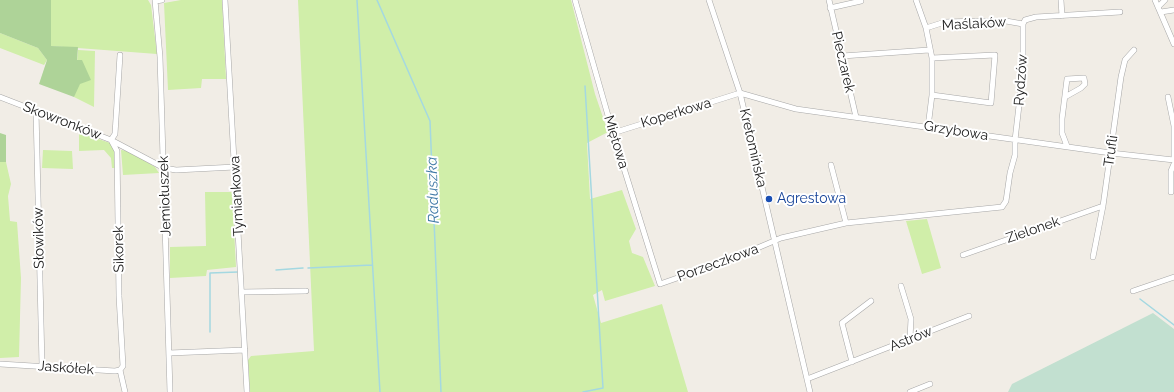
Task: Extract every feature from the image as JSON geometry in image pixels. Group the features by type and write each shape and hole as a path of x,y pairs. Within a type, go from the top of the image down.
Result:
{"street":[{"path":"155,1 162,0"},
{"name":"Tymiankowa","path":"225,0 247,392"},
{"name":"Miętowa","path":"575,0 613,133 660,284"},
{"name":"Kretomińska","path":"709,0 740,93 810,392"},
{"name":"Pieczarek","path":"829,0 856,117"},
{"path":"916,0 926,28 929,50 932,58 932,95 928,126"},
{"path":"1061,0 1062,16"},
{"path":"1155,0 1174,44"},
{"path":"1160,9 1165,0"},
{"name":"Jemiołuszek","path":"155,1 160,57 170,392"},
{"path":"830,8 861,1"},
{"path":"1160,9 1174,10"},
{"name":"Maślaków","path":"926,28 945,22 1024,22 1036,18 1120,12"},
{"name":"Rydzów","path":"1014,140 1023,71 1024,22"},
{"path":"842,56 929,50"},
{"name":"Trufli","path":"1093,257 1103,206 1121,77 1125,60 1134,50"},
{"name":"Skowronków","path":"0,96 111,140 115,134 120,55"},
{"path":"932,58 995,55 991,103 932,95"},
{"path":"1065,97 1081,88 1084,84 1084,78 1067,79 1062,119 1062,133 1067,146"},
{"name":"Koperkowa","path":"613,133 740,93"},
{"name":"Grzybowa","path":"740,93 796,109 928,126 1014,140 1174,160"},
{"path":"1168,96 1174,126 1174,160"},
{"name":"Słowików","path":"36,111 42,365"},
{"path":"111,140 164,168 176,170 235,167"},
{"name":"Sikorek","path":"111,140 117,151 119,296 124,360 120,370"},
{"path":"775,241 781,238 846,223 1002,208 1006,201 1010,173 1015,155 1014,140"},
{"path":"1164,158 1168,162 1171,171 1171,192"},
{"path":"1171,171 1174,164"},
{"path":"831,165 846,223"},
{"name":"Zielonek","path":"963,255 1103,206"},
{"name":"Porzeczkowa","path":"660,284 775,241"},
{"path":"1133,292 1174,277"},
{"path":"901,286 911,319 910,338"},
{"path":"242,292 306,291"},
{"path":"852,362 842,323 871,301"},
{"name":"Astrów","path":"807,379 969,316"},
{"path":"169,353 244,350"},
{"name":"Jaskółek","path":"0,364 120,370"},
{"path":"120,370 125,392"},
{"path":"910,392 930,384"}],"green space":[{"path":"0,0 51,0 51,46 78,47 77,60 82,60 91,80 80,84 74,97 39,84 47,60 38,48 0,33"},
{"path":"51,0 148,0 151,5 157,54 51,46"},
{"path":"181,0 222,0 226,79 202,79 201,88 168,90 164,3"},
{"path":"298,0 571,0 595,94 608,132 587,143 590,199 622,190 636,229 629,241 632,253 643,257 655,286 605,301 602,290 593,295 601,323 662,304 688,392 250,392 248,360 251,356 314,351"},
{"path":"0,33 38,48 47,60 44,65 0,48"},
{"path":"78,50 95,51 94,107 74,97"},
{"path":"0,133 6,135 6,162 0,162"},
{"path":"81,133 110,143 114,149 115,168 112,168 111,158 104,150 79,151 79,134"},
{"path":"43,150 72,151 73,169 42,168"},
{"path":"121,150 129,151 155,167 159,173 123,175"},
{"path":"0,162 6,162 11,184 8,196 10,221 17,222 21,278 19,357 0,358"},
{"path":"205,192 232,192 236,267 207,270 206,276 170,278 170,247 206,246"},
{"path":"927,219 941,268 922,274 906,221"},
{"path":"1153,313 1174,329 1174,392 1008,392 1012,384"}],"waterway":[{"path":"357,0 380,392"},
{"name":"Raduszka","path":"377,0 430,121 441,392"},
{"path":"583,392 603,388 585,86"},
{"path":"308,268 372,265"},
{"path":"276,270 303,268"},
{"path":"210,332 210,273 238,272"},
{"path":"1140,299 1174,325"}],"place":[{"name":"Agrestowa","path":"769,199"}]}
